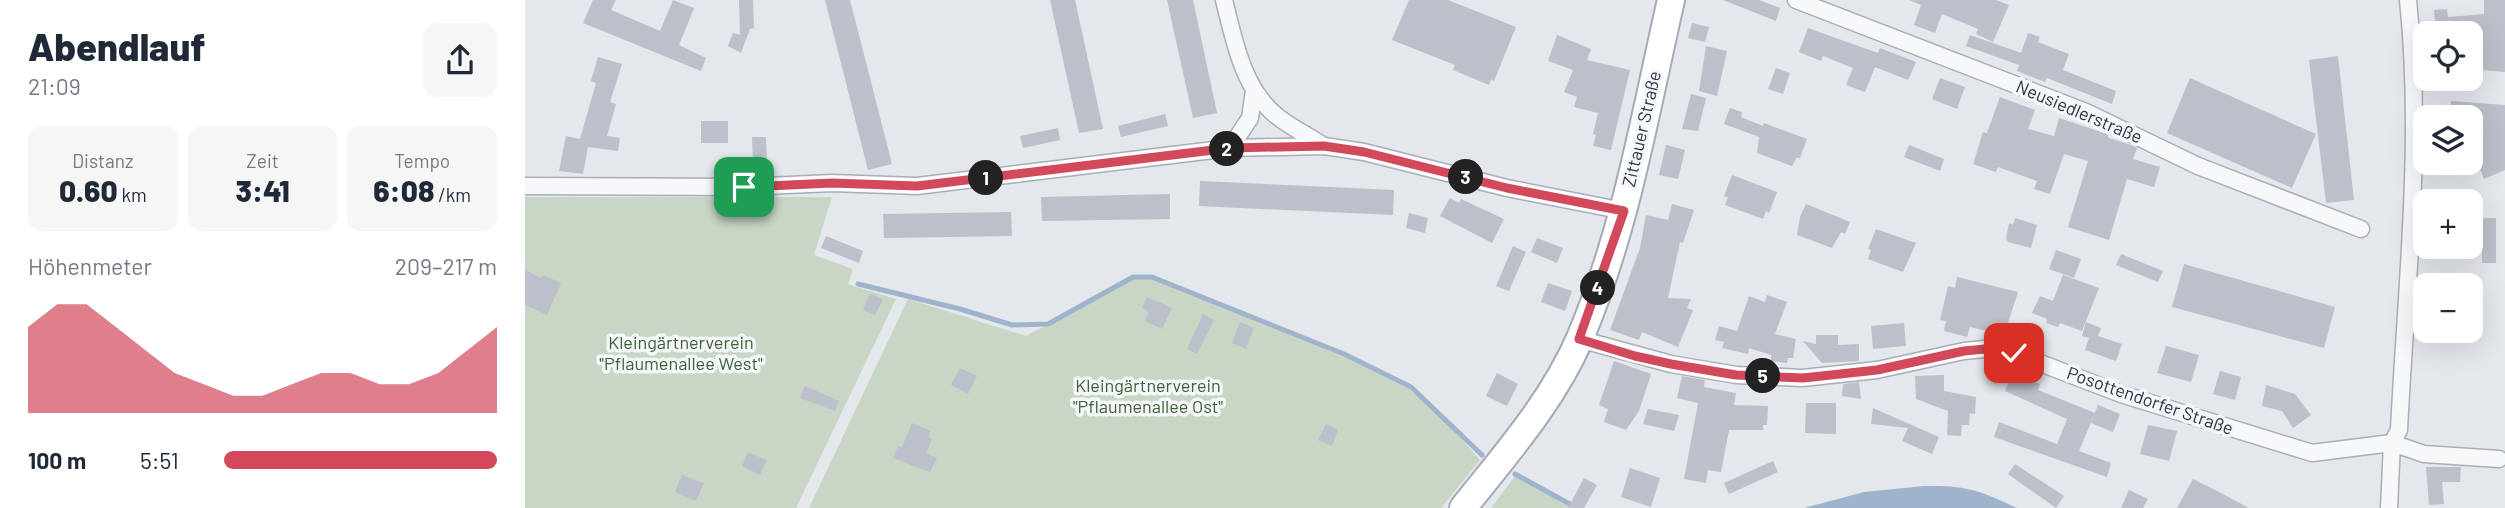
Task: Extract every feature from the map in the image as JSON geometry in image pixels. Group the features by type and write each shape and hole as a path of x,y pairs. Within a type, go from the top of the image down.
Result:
{"main road":[{"name":"Zittauer Straße","path":"1463,508 1545,399 1579,339 1624,211 1671,0"}],"street":[{"path":"1224,0 1234,41 1254,91 1277,117 1324,146"},
{"name":"Neusiedlerstraße","path":"1796,0 2086,112 2198,166 2361,229"},
{"path":"2389,508 2392,443 2399,430 2411,206 2414,81 2408,0"},
{"path":"1230,148 1250,118 1254,91"},
{"path":"525,186 744,187 832,183 917,186 1230,148 1324,146 1364,152 1507,188 1624,211"},
{"name":"Posottendorfer Straße","path":"1579,339 1671,364 1736,375 1803,378 1877,370 1985,349 2014,353 2121,394 2312,453 2392,443"},
{"path":"2392,443 2424,454 2499,459"}],"green space":[{"name":"Kleingärtnerverein \"Pflaumenallee West\"","path":"525,197 832,197 814,255 853,269 848,284 896,299 796,508 525,508"},
{"name":"Kleingärtnerverein \"Pflaumenallee Ost\"","path":"1132,279 1153,279 1342,356 1409,389 1435,409 1480,460 1441,508 809,508 908,299 1026,336"},
{"path":"1515,476 1573,508 1491,508"}],"water":[{"path":"1951,486 1972,490 2017,508 1804,508 1864,492"}],"building":[{"path":"593,0 616,0 611,10 660,31 673,0 694,8 679,45 706,58 701,71 583,23"},
{"path":"739,0 753,0 754,28 750,29 741,53 728,46 733,33 740,35"},
{"path":"825,0 850,0 892,164 868,170"},
{"path":"1050,0 1075,0 1103,129 1079,133"},
{"path":"1167,0 1193,0 1217,113 1193,118"},
{"path":"1409,0 1448,0 1516,27 1494,81 1491,79 1489,85 1453,70 1455,65 1392,40"},
{"path":"1723,0 1759,0 1780,8 1776,21"},
{"path":"1909,0 1996,0 2009,5 1993,42 1976,34 1978,29 1942,14 1935,33 1914,25 1921,5"},
{"path":"2484,0 2505,0 2505,72 2483,70 2483,21 2435,21 2434,10 2447,9 2448,17 2484,14"},
{"path":"1692,23 1709,27 1705,42 1688,38"},
{"path":"1808,28 1878,53 1880,48 1916,62 1908,80 1875,67 1865,92 1846,85 1853,68 1823,56 1821,61 1799,52"},
{"path":"2028,33 2040,37 2038,42 2069,54 2063,70 2116,91 2112,104 2047,78 2045,82 2017,71 2019,65 1966,46 1970,35 2021,53"},
{"path":"1557,35 1591,49 1587,60 1630,70 1611,150 1593,146 1598,113 1574,107 1577,97 1564,92 1573,70 1548,61"},
{"path":"1706,46 1727,51 1717,96 1699,91"},
{"path":"2338,56 2354,200 2326,203 2309,60"},
{"path":"598,57 622,64 610,102 616,104 607,136 620,138 618,151 588,147 583,174 559,171 566,136 580,139 596,83 591,81"},
{"path":"1776,68 1790,73 1783,94 1768,89"},
{"path":"1940,78 1965,87 1957,109 1932,99"},
{"path":"2190,78 2316,134 2292,188 2167,133"},
{"path":"1691,94 1706,98 1698,131 1682,129"},
{"path":"2000,97 2035,110 2028,129 2054,136 2059,118 2107,134 2109,138 2137,148 2133,159 2160,167 2154,187 2127,179 2109,240 2068,227 2088,161 2064,154 2050,194 2034,189 2037,181 1998,167 1996,172 1973,164 1983,132 1987,133"},
{"path":"2451,101 2505,105 2505,170 2484,179 2482,175 2483,105 2451,105"},
{"path":"1730,108 1742,112 1741,117 1763,126 1764,123 1807,139 1800,158 1796,158 1792,166 1757,153 1759,137 1724,124"},
{"path":"1165,114 1168,126 1121,137 1118,126"},
{"path":"701,121 728,121 728,143 701,143"},
{"path":"1058,128 1060,140 1023,148 1020,136"},
{"path":"752,137 766,137 767,165 753,166"},
{"path":"1666,145 1685,150 1678,179 1659,175"},
{"path":"1909,145 1944,159 1940,171 1904,157"},
{"path":"1732,175 1777,192 1769,213 1766,211 1763,219 1725,205 1728,197 1724,196"},
{"path":"1200,181 1394,190 1393,215 1199,206"},
{"path":"1170,194 1170,219 1042,221 1041,197"},
{"path":"1450,198 1459,203 1461,199 1504,219 1492,243 1440,216"},
{"path":"1672,204 1694,210 1683,243 1680,242 1668,298 1691,299 1687,308 1693,310 1678,347 1642,332 1639,340 1610,330 1640,248 1646,215 1668,220"},
{"path":"1806,204 1850,222 1845,234 1841,232 1832,248 1797,235 1800,217"},
{"path":"1011,212 1012,236 884,238 883,214"},
{"path":"1409,213 1428,218 1425,233 1406,228"},
{"path":"2015,218 2037,225 2031,248 2008,242 2006,238 2009,223 2013,225"},
{"path":"2483,218 2496,218 2496,263 2482,263"},
{"path":"1876,229 1916,243 1903,272 1868,259 1871,250 1868,249"},
{"path":"826,236 863,251 859,263 821,248"},
{"path":"1537,238 1563,248 1557,263 1531,252"},
{"path":"1513,246 1526,252 1509,291 1496,286"},
{"path":"2056,250 2081,259 2074,278 2049,269"},
{"path":"2121,254 2163,271 2158,282 2116,265"},
{"path":"2184,264 2335,307 2324,348 2172,307"},
{"path":"525,270 561,283 547,315 525,305"},
{"path":"2063,275 2099,288 2082,331 2060,323 2058,327 2046,323 2047,319 2032,313 2040,296 2053,301"},
{"path":"1957,277 2018,292 2004,335 1970,327 1967,337 1944,331 1946,321 1940,320 1948,286 1955,288"},
{"path":"1548,283 1572,291 1565,311 1541,302"},
{"path":"870,293 883,299 875,315 863,310"},
{"path":"1767,295 1787,302 1775,334 1796,339 1793,358 1788,358 1787,363 1771,361 1771,355 1749,348 1748,354 1722,348 1724,342 1715,340 1719,326 1737,331 1749,296 1765,302"},
{"path":"1147,297 1172,308 1162,329 1145,321 1149,312 1142,308"},
{"path":"1203,314 1214,320 1197,354 1187,349"},
{"path":"1240,322 1254,328 1246,349 1232,343"},
{"path":"2086,322 2101,328 2098,336 2122,344 2116,361 2085,350 2089,338 2082,336"},
{"path":"1904,323 1906,346 1873,349 1871,326"},
{"path":"1816,335 1838,335 1838,345 1859,344 1859,361 1822,363 1803,341 1816,344"},
{"path":"2166,346 2199,355 2191,382 2157,373"},
{"path":"1614,361 1651,374 1639,411 1626,430 1604,422 1608,409 1599,405"},
{"path":"960,368 977,376 968,394 951,385"},
{"path":"2014,369 2035,378 2033,382 2040,384 2038,390 2095,413 2079,451 2111,463 2107,477 1994,437 1999,422 2057,444 2067,419 2005,391"},
{"path":"2220,371 2241,377 2235,400 2213,394"},
{"path":"1497,373 1518,384 1507,406 1486,396"},
{"path":"1944,375 1944,391 1976,397 1975,414 1970,413 1969,425 1962,425 1961,436 1947,435 1948,411 1916,399 1915,376"},
{"path":"1682,376 1705,380 1704,387 1736,393 1734,405 1768,406 1767,425 1763,425 1763,430 1729,430 1721,472 1708,470 1706,483 1684,479 1698,403 1677,398"},
{"path":"1859,382 1861,399 1842,396 1843,384"},
{"path":"2266,385 2295,394 2311,415 2293,428 2282,411 2262,406"},
{"path":"805,386 839,401 835,411 800,398"},
{"path":"1806,403 1836,403 1836,434 1805,433"},
{"path":"2098,405 2120,414 2113,432 2091,423"},
{"path":"1873,408 1939,437 1932,454 1902,441 1908,428 1871,424"},
{"path":"1648,409 1679,415 1674,431 1643,424"},
{"path":"912,423 931,431 928,437 932,439 926,453 937,458 930,472 893,458 898,446 902,447"},
{"path":"1326,424 1338,430 1332,446 1318,440"},
{"path":"2148,425 2177,431 2169,461 2140,454"},
{"path":"748,452 767,460 760,475 742,466"},
{"path":"1773,461 1778,472 1729,494 1724,483"},
{"path":"2015,464 2064,496 2056,508 2008,474"},
{"path":"2426,467 2461,467 2460,482 2442,482 2444,504 2429,505"},
{"path":"1630,468 1660,478 1651,507 1621,497"},
{"path":"682,475 704,483 696,501 675,492"},
{"path":"1584,478 1597,485 1584,508 1568,508"},
{"path":"2193,479 2219,492 2249,508 2177,508"},
{"path":"2129,490 2148,499 2143,508 2121,508"}],"waterway":[{"path":"858,284 1012,325 1048,324 1133,277 1152,277 1344,354 1411,387 1482,455"},
{"path":"1515,474 1577,508"}],"route":[{"path":"744,187 832,183 917,186 1230,148 1324,146 1364,152 1507,188 1624,211 1579,339 1635,356 1736,375 1803,378 1877,370 1964,351 1985,349 2014,353"}]}
